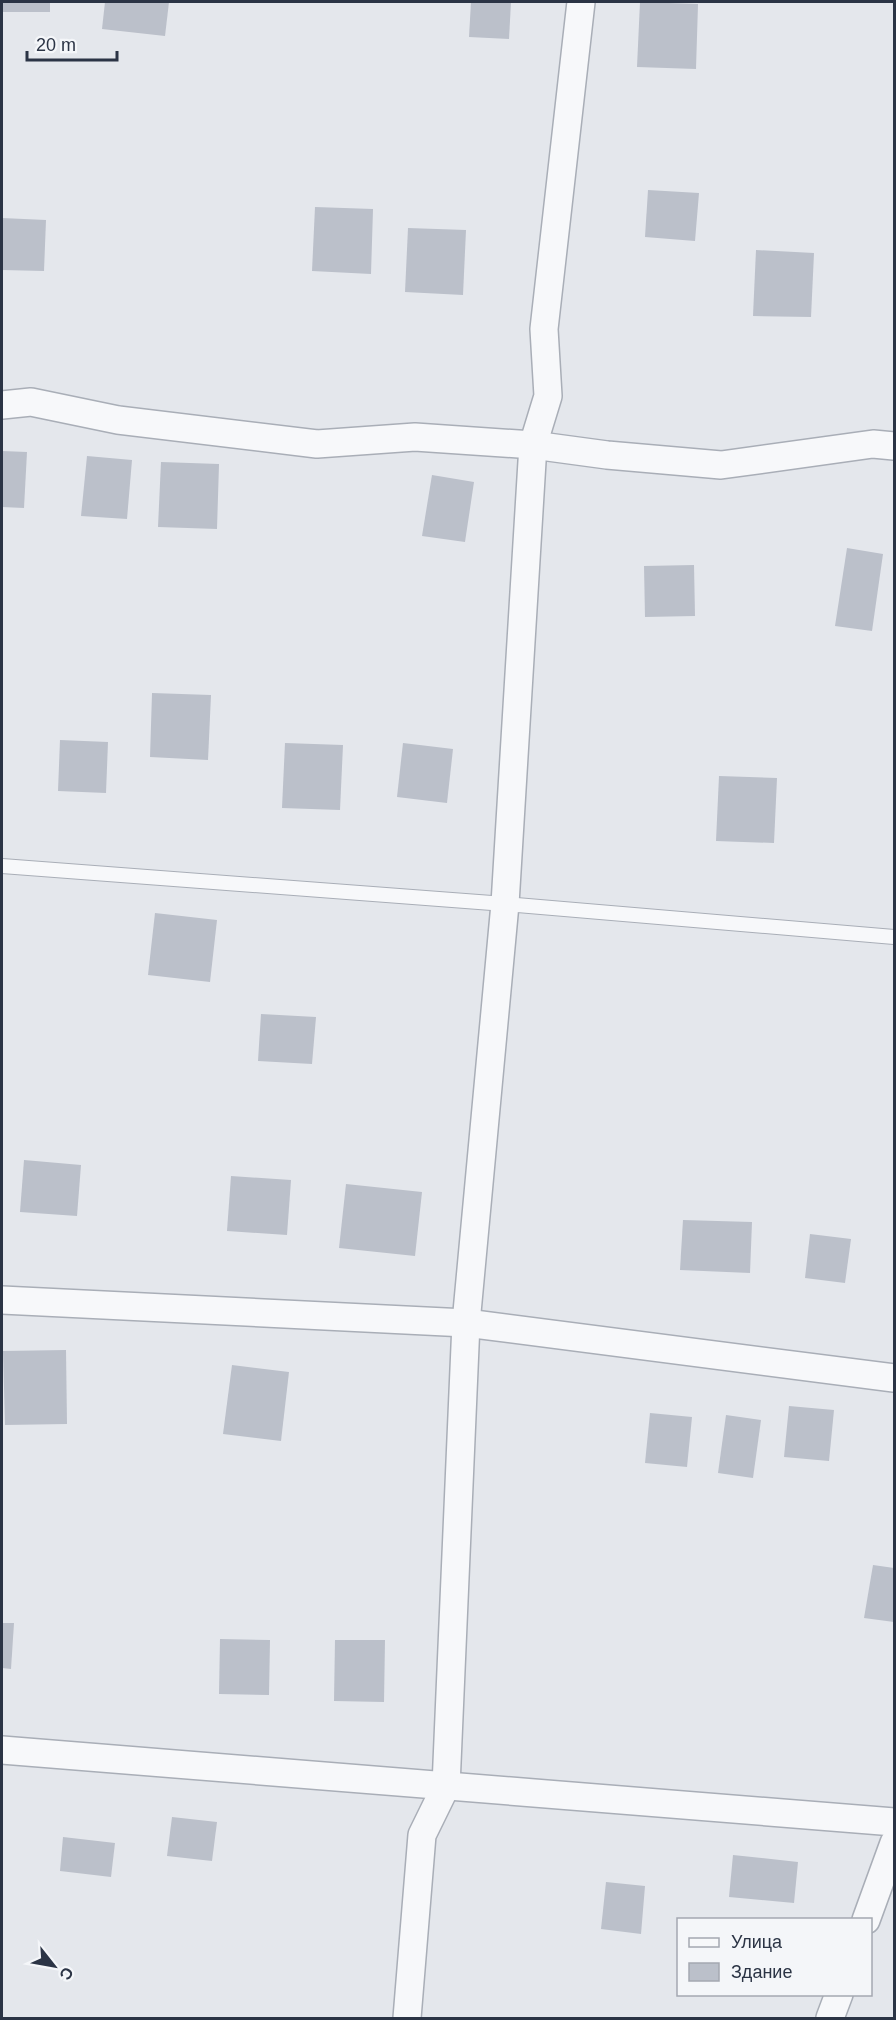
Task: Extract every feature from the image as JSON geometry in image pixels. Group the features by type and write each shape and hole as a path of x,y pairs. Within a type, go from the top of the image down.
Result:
{"street":[{"path":"407,2019 422,1835 446,1786 466,1323 505,904 534,445 548,396 544,329 581,2"},
{"path":"2,405 31,402 118,420 317,444 414,437 534,445 607,455 721,465 873,444 894,446"},
{"path":"2,1300 466,1323 894,1378"},
{"path":"2,1750 894,1822"},
{"path":"867,1918 894,1843"},
{"path":"830,2019 839,1996"}],"lane":[{"path":"2,866 505,904 894,937"}],"building":[{"path":"2,2 50,2 50,12 2,12"},
{"path":"105,2 169,2 165,36 102,29"},
{"path":"471,2 511,2 509,39 469,37"},
{"path":"640,2 698,4 696,69 637,67"},
{"path":"648,190 699,193 695,241 645,237"},
{"path":"315,207 373,209 371,274 312,271"},
{"path":"2,218 46,220 44,271 2,270"},
{"path":"408,228 466,230 463,295 405,292"},
{"path":"756,250 814,253 811,317 753,316"},
{"path":"2,451 27,452 24,508 2,507"},
{"path":"87,456 132,460 127,519 81,516"},
{"path":"161,462 219,464 217,529 158,527"},
{"path":"432,475 474,482 465,542 422,536"},
{"path":"847,548 883,554 872,631 835,626"},
{"path":"694,565 695,616 645,617 644,566"},
{"path":"152,693 211,695 208,760 150,757"},
{"path":"60,740 108,742 106,793 58,791"},
{"path":"285,743 343,745 340,810 282,808"},
{"path":"403,743 453,749 447,803 397,797"},
{"path":"719,776 777,778 774,843 716,841"},
{"path":"155,913 217,920 210,982 148,975"},
{"path":"261,1014 316,1017 312,1064 258,1061"},
{"path":"24,1160 81,1165 77,1216 20,1212"},
{"path":"231,1176 291,1180 287,1235 227,1231"},
{"path":"346,1184 422,1192 415,1256 339,1248"},
{"path":"683,1220 752,1222 750,1273 680,1270"},
{"path":"810,1234 851,1239 845,1283 805,1278"},
{"path":"66,1350 67,1424 5,1425 3,1351"},
{"path":"232,1365 289,1372 281,1441 223,1434"},
{"path":"789,1406 834,1410 829,1461 784,1457"},
{"path":"650,1413 692,1417 687,1467 645,1463"},
{"path":"726,1415 761,1420 753,1478 718,1473"},
{"path":"873,1565 894,1568 894,1622 864,1618"},
{"path":"2,1623 14,1623 11,1669 2,1668"},
{"path":"220,1639 270,1640 269,1695 219,1694"},
{"path":"335,1640 385,1640 384,1702 334,1701"},
{"path":"172,1817 217,1822 212,1861 167,1856"},
{"path":"63,1837 115,1843 111,1877 60,1871"},
{"path":"733,1855 798,1862 794,1903 729,1897"},
{"path":"606,1882 645,1886 641,1934 601,1929"}]}
